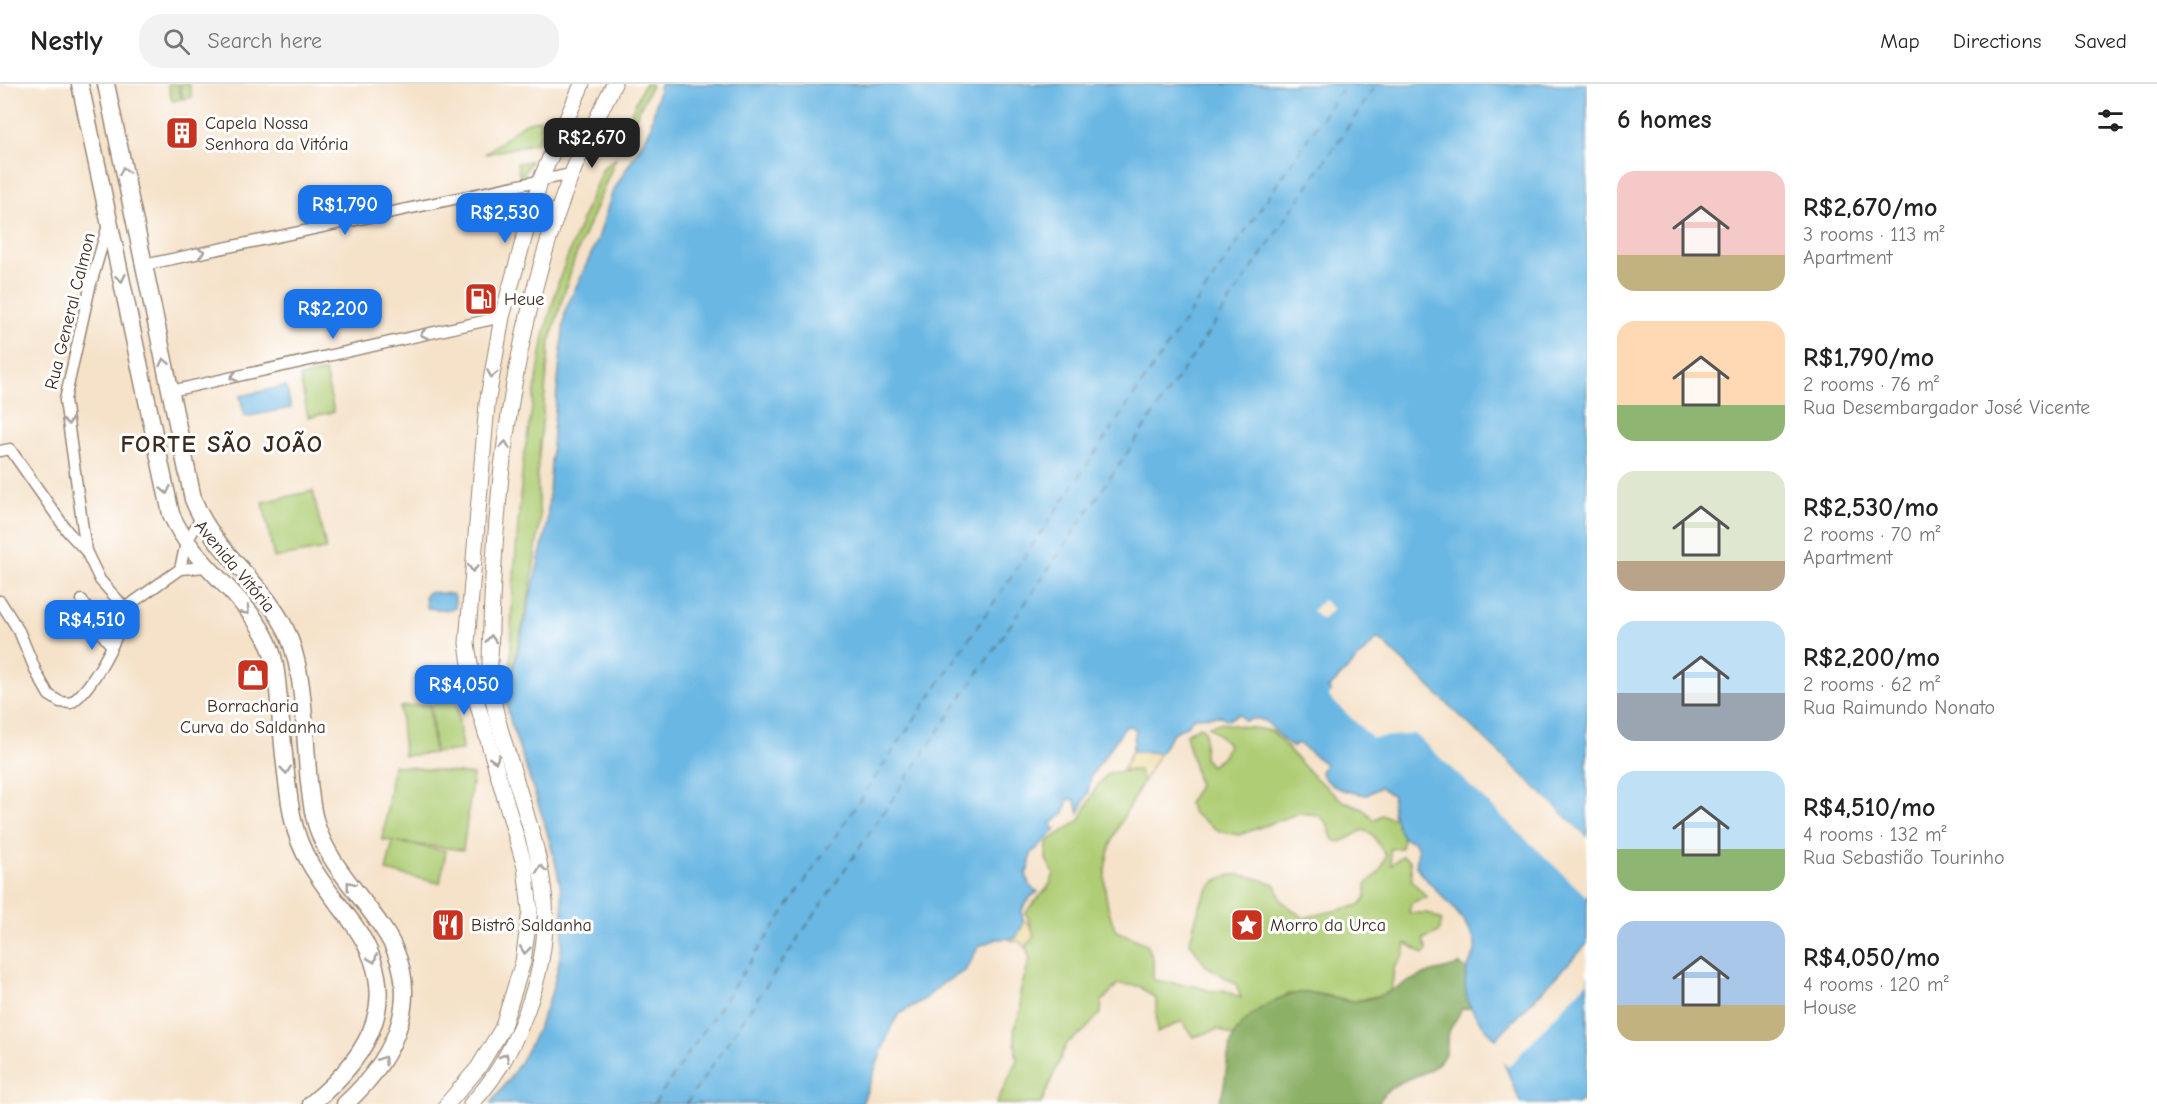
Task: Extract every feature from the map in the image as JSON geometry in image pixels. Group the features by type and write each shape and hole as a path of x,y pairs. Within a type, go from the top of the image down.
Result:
{"main road":[{"name":"Avenida Vitória","path":"80,84 168,501 186,543 255,620 271,647 276,670 292,819 299,843 318,879 364,940 377,970 379,1000 370,1035 347,1070 311,1104"},
{"name":"Avenida Vitória","path":"106,84 193,499 201,518 220,547 275,612 289,637 297,664 308,779 318,832 336,867 384,929 396,954 404,1004 399,1027 387,1056 363,1087 345,1104"},
{"path":"447,1104 478,1068 502,1029 523,962 530,910 525,867 474,692 467,643 487,404 502,316 540,181 582,84"},
{"path":"471,1104 503,1063 528,1010 539,967 545,906 540,863 497,714 490,669 493,564 500,479 515,368 546,245 571,174 614,84"}],"street":[{"path":"144,265 571,174"},
{"name":"Rua General Calmon","path":"86,551 65,400 90,287 109,221"},
{"path":"171,391 502,316"},
{"path":"0,451 10,449 68,532 86,551 99,580 125,608"},
{"path":"180,569 186,543 201,518"},
{"path":"68,532 82,520"},
{"path":"0,601 19,631 37,674 49,695 60,702 71,703 87,687 111,645 124,617 125,608 180,569 207,567"},
{"path":"82,600 100,632 111,645"}],"green space":[{"path":"168,84 178,84 181,99 172,101"},
{"path":"180,84 189,84 192,97 183,99"},
{"path":"644,84 652,84 635,119 629,118"},
{"path":"540,119 542,133 536,143 485,154 523,124"},
{"path":"616,158 574,260 550,341 537,475 540,521 530,591 510,681 512,602 523,462 545,331 560,277 588,204 603,168"},
{"path":"531,161 520,179 517,163"},
{"path":"325,372 334,412 308,417 300,377"},
{"path":"313,491 326,549 274,558 263,502"},
{"path":"457,701 462,750 435,753 431,704"},
{"path":"429,704 434,753 404,756 400,707"},
{"path":"1220,723 1272,731 1312,775 1343,801 1362,808 1374,820 1382,815 1397,819 1403,838 1401,848 1390,849 1391,865 1402,856 1410,860 1412,881 1427,897 1411,903 1409,913 1427,913 1442,920 1439,932 1423,939 1427,950 1424,954 1406,943 1404,955 1394,968 1391,993 1354,1001 1313,993 1288,994 1243,1023 1235,1038 1219,1029 1193,1037 1182,1021 1157,1033 1156,999 1139,986 1118,984 1102,1001 1101,1013 1082,1033 1067,1043 1041,1104 996,1104 1017,1061 1014,1028 1021,1009 1020,992 1030,959 1026,947 1034,935 1026,913 1048,887 1054,874 1046,859 1047,842 1080,820 1097,786 1108,773 1139,770 1143,782 1114,837 1105,871 1105,889 1108,909 1116,931 1147,944 1153,959 1153,980 1195,986 1213,992 1224,990 1241,998 1236,984 1205,965 1190,942 1206,892 1214,882 1225,877 1238,875 1276,885 1281,900 1303,918 1360,905 1366,897 1366,885 1380,871 1386,856 1372,834 1363,830 1341,842 1333,840 1327,823 1318,815 1299,813 1239,835 1219,831 1193,813 1188,803 1199,786 1186,734 1200,726 1205,731 1204,758 1211,766 1224,755 1228,744 1209,726"},
{"path":"393,765 473,775 463,850 397,842 446,851 440,883 386,871 393,841 383,840"},
{"path":"1460,964 1467,970 1465,987 1470,1008 1462,1009 1451,1028 1444,1057 1434,1067 1391,1088 1378,1104 1218,1104 1222,1094 1229,1052 1236,1032 1250,1016 1266,1005 1285,996 1304,993 1343,1000 1363,1000 1380,995 1426,974"}],"sand":[{"path":"1132,751 1160,753 1143,782 1139,770 1123,770"},
{"path":"1021,918 1028,923 1034,935 1026,947 1020,942 1010,940 1016,937"}],"water":[{"path":"660,84 1587,84 1587,837 1378,638 1328,689 1370,729 1411,729 1587,892 1587,944 1496,1039 1477,1017 1468,1001 1465,982 1475,951 1473,937 1454,909 1416,866 1418,850 1415,842 1403,838 1401,834 1393,812 1393,796 1380,787 1367,795 1347,791 1329,783 1321,772 1325,764 1298,743 1293,747 1286,743 1266,722 1261,719 1245,721 1239,714 1228,720 1221,716 1194,717 1188,725 1172,734 1160,753 1132,751 1136,730 1131,726 1125,727 1091,776 1088,793 1079,813 1075,800 1068,799 1064,813 1051,824 1056,830 1031,854 1029,869 1026,873 1029,885 1038,892 1030,897 1022,910 1023,925 1016,938 997,939 979,946 965,971 943,983 925,999 899,1014 891,1027 862,1104 490,1104 524,1056 537,1029 549,1001 562,943 563,913 556,864 506,701 547,526 553,431 565,311 598,239 612,193 650,130"},
{"path":"286,386 291,408 245,417 240,396"},
{"path":"429,592 452,594 455,598 455,607 450,610 427,608 425,596"},
{"path":"1587,977 1587,1096 1577,1104 1521,1104 1504,1063"}],"pier":[{"path":"1323,600 1333,609 1322,620 1312,611"},
{"path":"1380,641 1587,837 1587,840 1378,643"},
{"path":"1333,690 1371,726 1413,727 1587,888 1587,897 1415,734 1372,738 1328,696"},
{"path":"1587,974 1587,982 1508,1067 1502,1061"}],"ferry route":[{"path":"654,1104 1345,84"},
{"path":"686,1104 1377,84"}],"place":[{"name":"Capela Nossa Senhora da Vitória","path":"182,133"},
{"name":"Heue","path":"481,299"},
{"name":"Borracharia Curva do Saldanha","path":"253,675"},
{"name":"Bistrô Saldanha","path":"448,925"},
{"name":"Morro da Urca","path":"1247,925"}],"district":[{"name":"FORTE SÃO JOÃO","path":"222,444"}]}
